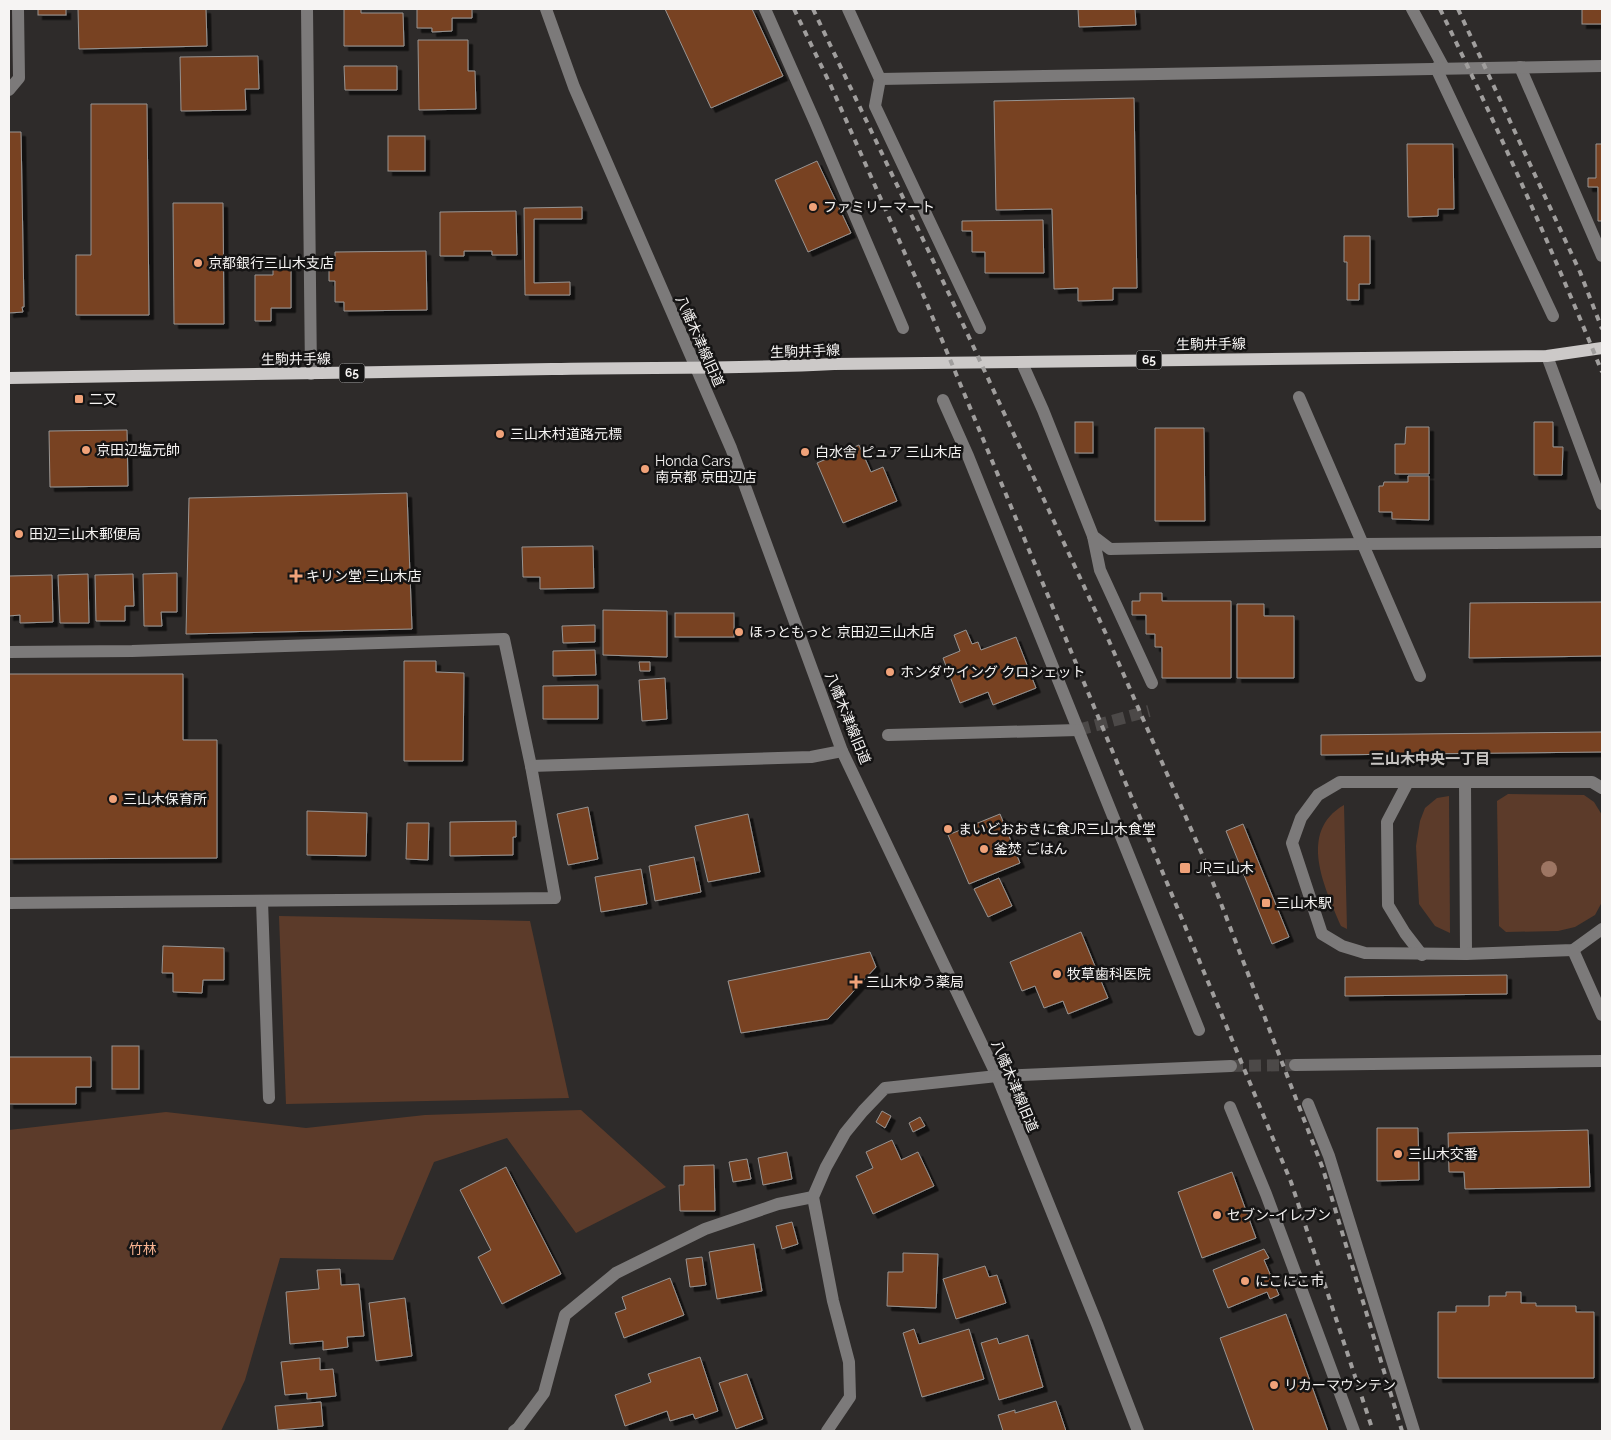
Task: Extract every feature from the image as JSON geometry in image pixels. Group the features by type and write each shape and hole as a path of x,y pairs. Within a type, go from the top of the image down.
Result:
{"main road":[{"name":"生駒井手線","path":"9,378 1547,356 1602,348"}],"street":[{"path":"9,90 19,78 18,9"},
{"path":"307,9 311,374"},
{"name":"八幡木津線旧道","path":"546,9 574,87 731,448 842,751 997,1076 1138,1431"},
{"path":"764,9 815,122 903,328"},
{"path":"848,9 880,79 876,106 980,328"},
{"path":"1412,9 1553,316"},
{"path":"880,79 1602,66"},
{"path":"1520,67 1602,256"},
{"path":"1547,356 1602,504"},
{"path":"1022,363 1041,405 1093,536 1100,570 1152,683"},
{"path":"1299,397 1420,676"},
{"path":"944,400 1199,1030"},
{"path":"1093,536 1110,549 1602,542"},
{"path":"9,652 132,651 504,639 531,766 554,898 9,903"},
{"path":"888,735 1078,730"},
{"path":"531,766 811,757 842,751"},
{"path":"1602,788 1592,782 1340,782 1318,794 1301,818 1292,843 1322,934 1342,946 1365,953 1422,955 1573,950 1602,929"},
{"path":"1408,782 1387,822 1388,905 1405,933 1422,955"},
{"path":"1465,782 1466,954"},
{"path":"262,901 269,1098"},
{"path":"1573,950 1602,1015"},
{"path":"1295,1065 1602,1061"},
{"path":"827,1431 850,1397 849,1362 833,1301 813,1197 826,1167 845,1133 863,1111 886,1088 997,1076 1231,1066"},
{"path":"1308,1104 1329,1156 1414,1431"},
{"path":"1230,1108 1266,1194 1354,1431"},
{"path":"514,1431 544,1393 566,1315 616,1273 705,1229 778,1204 813,1197"}],"green space":[{"path":"1508,794 1584,795 1594,802 1602,815 1602,902 1595,915 1575,927 1558,931 1506,932 1499,926 1497,801"},
{"path":"1449,796 1450,933 1435,926 1419,904 1416,846 1420,821 1425,808 1437,798"},
{"path":"1344,805 1347,929 1341,926 1328,895 1319,861 1318,845 1321,830 1330,816"},
{"path":"279,916 530,921 569,1098 286,1104"},
{"name":"竹林","path":"581,1110 666,1187 576,1233 507,1138 434,1162 393,1260 280,1258 245,1380 221,1431 9,1431 9,1130 166,1112 306,1128 425,1115"}],"building":[{"path":"38,9 66,9 66,15 38,15"},
{"path":"78,9 206,9 207,46 79,49"},
{"path":"344,9 361,9 361,13 403,13 404,46 344,46"},
{"path":"417,9 472,9 472,18 452,18 452,31 432,32 432,28 417,28"},
{"path":"665,9 752,9 783,76 711,108"},
{"path":"1078,9 1135,9 1136,25 1079,27"},
{"path":"1582,9 1602,9 1602,24 1582,24"},
{"path":"418,40 468,40 468,71 475,71 476,109 419,110"},
{"path":"258,56 259,89 245,89 246,110 181,111 180,57"},
{"path":"344,66 397,66 397,90 345,90"},
{"path":"1134,98 1137,288 1113,288 1113,300 1078,301 1078,288 1054,289 1052,209 996,210 994,101"},
{"path":"91,104 147,104 149,315 76,315 76,255 91,255"},
{"path":"9,132 21,132 24,307 22,307 23,312 9,313"},
{"path":"388,136 425,136 425,171 388,171"},
{"path":"1407,144 1453,144 1454,209 1438,209 1438,216 1408,217"},
{"path":"1596,144 1602,144 1602,221 1598,221 1598,187 1588,187 1588,178 1596,178"},
{"name":"ファミリーマート","path":"817,161 851,233 808,252 775,180"},
{"name":"京都銀行三山木支店","path":"173,203 223,203 224,324 174,324"},
{"path":"582,207 582,219 534,219 534,283 570,282 570,295 525,295 524,208"},
{"path":"516,211 517,255 492,255 492,251 464,251 464,256 440,256 440,212"},
{"path":"1043,220 1044,273 985,273 985,252 972,252 972,231 962,231 962,221"},
{"path":"1344,236 1370,236 1370,284 1359,284 1359,300 1347,300 1347,262 1344,262"},
{"path":"426,251 427,310 344,311 344,302 335,302 335,281 329,281 329,262 335,262 335,252"},
{"path":"273,266 291,266 291,308 271,308 271,321 255,321 255,275 273,275"},
{"path":"1075,422 1093,422 1093,453 1075,453"},
{"path":"1534,422 1553,422 1553,447 1563,447 1562,475 1534,475"},
{"path":"1406,427 1429,427 1429,474 1395,474 1395,444 1405,444"},
{"path":"1155,428 1204,428 1205,521 1155,521"},
{"path":"127,430 128,486 50,487 49,431"},
{"path":"859,445 871,472 883,467 897,501 843,523 817,463"},
{"path":"1408,476 1429,476 1429,520 1392,519 1392,512 1379,512 1379,486 1383,486 1384,482 1408,482"},
{"path":"407,493 412,629 186,634 189,498"},
{"path":"593,546 594,588 540,589 540,577 523,577 522,547"},
{"path":"177,573 177,612 161,612 162,626 144,626 143,574"},
{"path":"88,574 89,623 60,623 58,575"},
{"path":"133,574 134,606 125,606 125,621 96,621 95,575"},
{"path":"52,575 53,622 20,623 20,615 9,616 9,576"},
{"path":"1140,593 1162,593 1162,601 1231,601 1231,678 1162,678 1162,647 1155,647 1155,634 1146,634 1146,615 1132,615 1132,601 1140,601"},
{"path":"1602,602 1602,656 1469,658 1470,603"},
{"path":"1237,604 1264,604 1264,616 1294,616 1294,678 1237,678"},
{"path":"603,610 667,611 667,657 603,655"},
{"path":"675,613 734,613 734,637 675,637"},
{"path":"595,625 595,642 563,643 562,626"},
{"path":"966,630 972,644 978,642 981,650 1016,637 1036,688 993,705 988,692 960,703 943,658 960,651 954,635"},
{"path":"595,650 596,675 553,676 553,651"},
{"path":"404,661 436,661 436,672 464,673 463,761 404,761"},
{"path":"639,662 650,662 650,671 640,671"},
{"name":"三山木保育所","path":"9,674 183,674 183,740 217,740 217,858 9,859"},
{"path":"665,678 667,719 642,721 639,680"},
{"path":"598,685 598,719 543,719 543,686"},
{"path":"1602,732 1602,752 1321,755 1321,735"},
{"path":"588,807 598,859 568,865 557,814"},
{"path":"307,811 367,813 366,856 307,855"},
{"path":"748,814 760,872 708,882 695,826"},
{"name":"釜焚 ごはん","path":"1000,814 1020,863 969,884 948,835"},
{"path":"516,821 516,837 513,837 513,855 450,856 450,822"},
{"path":"407,823 429,823 428,860 406,859"},
{"path":"1243,824 1289,937 1272,944 1226,831"},
{"path":"694,857 701,892 655,901 649,866"},
{"path":"641,869 647,904 601,912 595,877"},
{"path":"999,878 1012,906 988,917 974,889"},
{"name":"牧草歯科医院","path":"1081,932 1108,998 1068,1014 1063,1001 1044,1008 1035,986 1022,991 1010,962"},
{"path":"163,946 224,948 224,980 203,980 202,993 173,992 173,973 162,973"},
{"path":"870,952 876,967 828,1019 741,1033 728,981"},
{"path":"1507,975 1507,994 1345,996 1345,977"},
{"path":"112,1046 139,1046 139,1089 112,1089"},
{"path":"9,1057 91,1057 91,1087 76,1087 76,1104 9,1104"},
{"path":"882,1111 891,1116 885,1128 876,1122"},
{"path":"920,1117 925,1126 913,1132 909,1123"},
{"name":"三山木交番","path":"1377,1128 1418,1128 1419,1180 1377,1181"},
{"path":"1588,1130 1590,1187 1465,1189 1464,1172 1449,1172 1448,1133"},
{"path":"892,1140 901,1160 918,1152 934,1186 873,1214 856,1176 873,1168 866,1152"},
{"path":"787,1152 792,1179 763,1185 758,1158"},
{"path":"747,1159 751,1179 733,1182 729,1162"},
{"path":"714,1165 715,1211 680,1211 679,1185 684,1185 684,1166"},
{"path":"506,1167 561,1274 502,1304 478,1257 491,1250 460,1190"},
{"name":"セブン-イレブン","path":"1232,1172 1256,1238 1202,1258 1178,1192"},
{"path":"792,1222 798,1244 782,1249 776,1226"},
{"path":"754,1244 762,1291 717,1299 709,1252"},
{"name":"にこにこ市","path":"1264,1249 1269,1258 1264,1260 1279,1295 1270,1299 1267,1292 1228,1308 1213,1270"},
{"path":"903,1253 938,1254 936,1308 887,1306 888,1272 903,1272"},
{"path":"702,1257 706,1285 690,1287 686,1259"},
{"path":"985,1266 989,1277 997,1275 1006,1303 956,1319 943,1279"},
{"path":"340,1269 341,1285 359,1284 364,1336 347,1337 348,1347 323,1350 323,1341 290,1344 286,1292 319,1289 317,1270"},
{"path":"670,1278 684,1315 624,1338 615,1313 626,1309 622,1297"},
{"path":"1506,1292 1521,1292 1521,1303 1536,1303 1536,1306 1576,1306 1576,1312 1594,1312 1594,1378 1438,1378 1438,1312 1456,1312 1456,1306 1489,1306 1489,1296 1506,1296"},
{"path":"405,1298 412,1356 376,1361 369,1303"},
{"name":"リカーマウンテン","path":"1286,1314 1328,1431 1254,1431 1220,1338"},
{"path":"914,1329 919,1344 969,1329 984,1379 922,1397 903,1333"},
{"path":"1028,1335 1043,1387 999,1400 981,1343 997,1338 999,1344"},
{"path":"700,1357 718,1411 695,1419 693,1414 670,1421 667,1411 625,1426 615,1395 651,1382 648,1374"},
{"path":"320,1358 320,1370 333,1369 336,1396 307,1399 307,1393 285,1395 281,1362"},
{"path":"747,1374 763,1419 736,1429 719,1383"},
{"path":"1056,1401 1066,1431 1003,1431 998,1415 1015,1410 1015,1413"},
{"path":"321,1402 323,1426 278,1430 275,1406"}],"tunnel":[{"path":"1078,730 1149,711"},
{"path":"1231,1066 1295,1065"}],"railway":[{"path":"794,9 831,86 925,299 1291,1182 1373,1431"},
{"path":"813,9 950,296 1106,634 1202,854 1323,1169 1402,1431"},
{"path":"1440,9 1524,189 1602,372"},
{"path":"1458,9 1580,272 1602,329"}],"place":[{"name":"ファミリーマート","path":"813,207"},
{"name":"京都銀行三山木支店","path":"198,263"},
{"name":"二又","path":"79,399"},
{"name":"三山木村道路元標","path":"500,434"},
{"name":"京田辺塩元帥","path":"86,450"},
{"name":"白水舎 ピュア 三山木店","path":"805,452"},
{"name":"Honda Cars 南京都 京田辺店","path":"645,469"},
{"name":"田辺三山木郵便局","path":"19,534"},
{"name":"キリン堂 三山木店","path":"296,576"},
{"name":"ほっともっと 京田辺三山木店","path":"739,632"},
{"name":"ホンダウイング クロシェット","path":"890,672"},
{"name":"三山木保育所","path":"113,799"},
{"name":"まいどおおきに食JR三山木食堂","path":"948,829"},
{"name":"釜焚 ごはん","path":"984,849"},
{"name":"JR三山木","path":"1185,868"},
{"name":"三山木駅","path":"1266,903"},
{"name":"牧草歯科医院","path":"1057,974"},
{"name":"三山木ゆう薬局","path":"856,982"},
{"name":"三山木交番","path":"1398,1154"},
{"name":"セブン-イレブン","path":"1217,1215"},
{"name":"にこにこ市","path":"1245,1281"},
{"name":"リカーマウンテン","path":"1274,1385"}],"district":[{"name":"三山木中央一丁目","path":"1430,759"}]}
